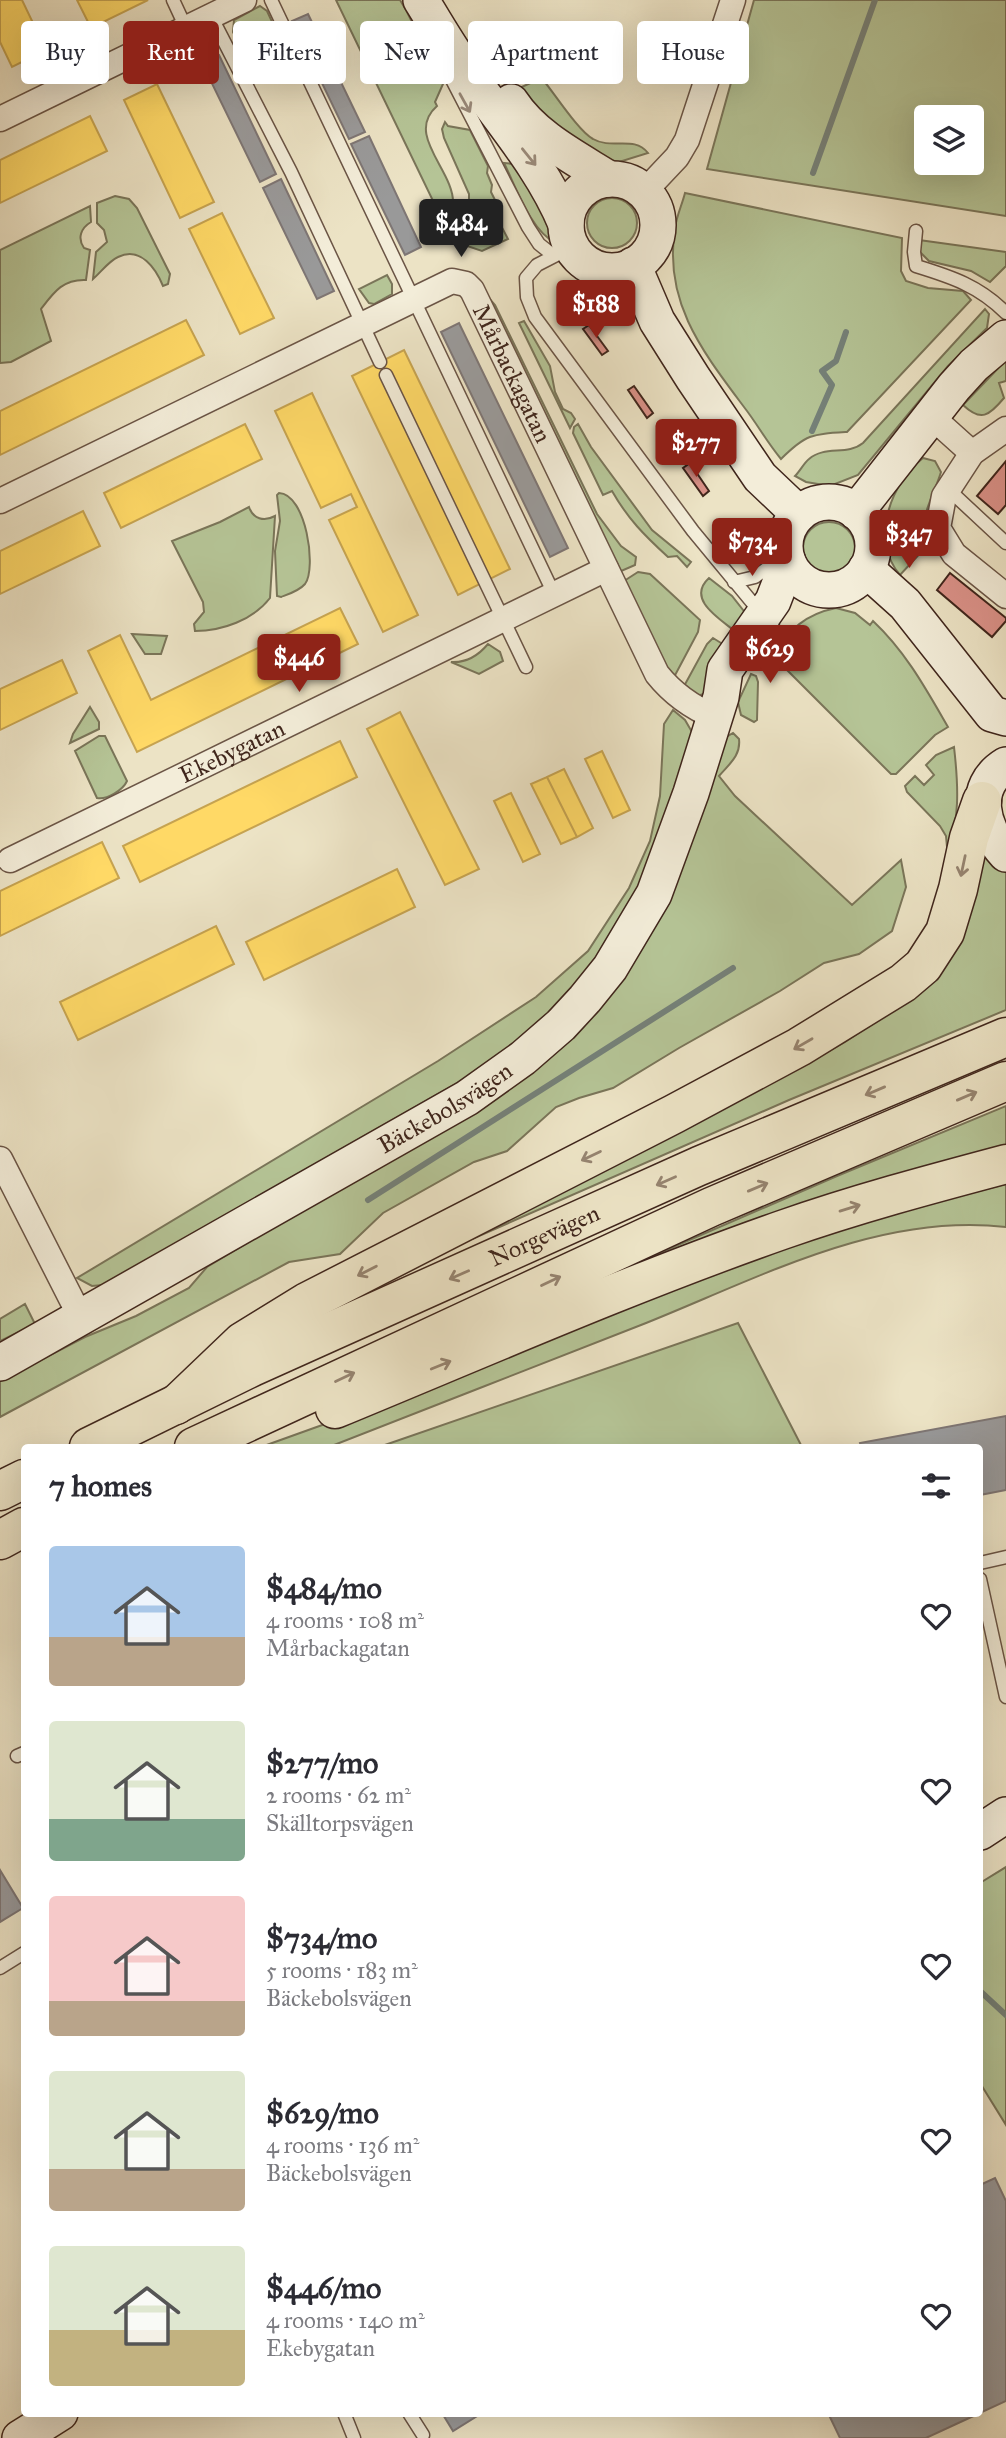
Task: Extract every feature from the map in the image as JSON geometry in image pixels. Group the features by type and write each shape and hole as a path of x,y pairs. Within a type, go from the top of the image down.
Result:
{"highway":[{"path":"176,1405 242,1342 307,1301 685,1108 799,1047 903,983 923,967 945,932 958,890 969,838 993,782"},
{"name":"Norgevägen","path":"95,1444 252,1367 699,1166 1006,1037"},
{"name":"Norgevägen","path":"200,1444 711,1207 1006,1081"},
{"path":"250,1444 695,1262 796,1226 997,1169"},
{"path":"0,1491 21,1480"},
{"path":"0,1540 21,1529"}],"street":[{"path":"201,21 244,0"},
{"path":"421,0 465,70 537,166 555,197 564,242 583,260 598,268 616,270 633,265 647,254 657,231 656,214 644,192 624,180 594,182 576,196 569,209 564,242"},
{"path":"443,0 518,112 553,145 609,179"},
{"path":"644,192 677,156 687,140 733,0"},
{"path":"0,119 123,59"},
{"path":"633,265 657,321 693,378 760,477 799,514"},
{"name":"Mårbackagatan","path":"0,501 452,281 466,284 472,290 657,674 671,691 699,710 718,707"},
{"path":"856,512 974,365 1006,338"},
{"path":"932,416 972,453"},
{"path":"1006,429 972,453 944,496 938,528 954,554 1006,596"},
{"path":"827,502 842,504 856,512 866,523 872,538 872,554 866,569 850,585 827,590 803,582 786,558 788,528 799,514 811,506 827,502"},
{"name":"Bäckebolsvägen","path":"0,1363 467,1098 523,1058 561,1025 610,968 654,894 691,793 718,707 741,680 769,623 786,558"},
{"name":"Ekebygatan","path":"10,860 606,569"},
{"path":"866,569 905,604 999,716 993,782 984,817 989,831 1006,854"},
{"name":"Bäckebolsvägen","path":"769,623 786,618 827,590"},
{"path":"0,1159 80,1318"},
{"path":"983,1830 1006,1815"},
{"path":"20,2438 54,2417"}],"lane":[{"path":"173,0 183,21"},
{"path":"271,0 554,594"},
{"path":"409,0 420,21"},
{"path":"211,16 291,172 380,362"},
{"path":"454,84 539,244 564,242"},
{"path":"916,231 916,266 971,285 988,295 1006,313"},
{"path":"564,242 526,278 527,297 535,317 693,531 769,623"},
{"path":"386,375 526,667"},
{"path":"948,489 1006,543"},
{"path":"734,582 755,577 786,558"},
{"path":"983,1562 1006,1557"},
{"path":"983,1593 1006,1697"},
{"path":"0,1968 21,1955"},
{"path":"346,2417 354,2438"},
{"path":"412,2417 423,2435"}],"green space":[{"path":"336,0 400,0 412,21 360,21 360,50"},
{"path":"754,0 1006,0 1006,216 707,169 731,84 749,84 748,21"},
{"path":"260,6 267,11 272,21 234,21"},
{"path":"377,84 443,84 435,102 437,106 428,117 426,129 433,154 452,192 453,204 450,209 441,213"},
{"path":"528,84 546,84 587,135 600,142 636,145 648,153 619,162 593,156 513,91"},
{"path":"445,122 448,126 470,130 488,166 491,192 500,210 497,218 508,239 482,251 464,245 455,232 469,202 469,194 444,138 442,129"},
{"path":"504,163 525,165 556,243 539,229 532,219"},
{"path":"685,193 902,238 901,271 906,281 928,288 963,291 971,300 847,432 810,437 781,459 701,346 681,303 675,280 673,255 676,224"},
{"path":"115,196 129,199 137,208 170,274 168,284 163,286 152,266 146,261 126,254 108,264 93,279 96,252 107,242 104,230 97,223 97,203"},
{"path":"612,198 630,205 637,223 630,241 612,248 594,241 587,223 594,205"},
{"path":"90,206 91,222 83,230 81,237 84,248 90,250 86,280 65,284 41,309 51,341 11,362 0,363 0,250"},
{"path":"919,240 1006,252 1006,266 990,282 971,271 929,261 920,252"},
{"path":"387,275 392,284 392,294 374,304 369,303 359,289"},
{"path":"488,297 495,305 597,514 621,546 636,557 635,565 619,572"},
{"path":"985,309 989,314 987,328 948,366 858,475 830,486 806,482 795,476 815,455 850,449 863,443"},
{"path":"524,321 550,366 555,392 563,409 575,419 570,428 519,323"},
{"path":"1006,360 1006,381 999,383 1004,398 989,413 975,414 963,405"},
{"path":"578,424 591,447 652,530 691,562 687,567 677,556 668,557 644,534 612,491 603,495 573,433"},
{"path":"923,458 935,461 941,472 924,519 925,548 900,575 886,546 888,513 901,482"},
{"path":"279,493 296,505 302,518 307,533 310,563 305,584 281,597 277,596 275,551 280,521"},
{"path":"249,507 259,518 275,516 270,598 255,612 236,623 195,631 194,624 204,612 203,602 172,541"},
{"path":"829,522 839,524 847,530 853,538 853,558 847,566 839,572 829,574 819,572 811,566 805,558 803,548 805,538 811,530 819,524"},
{"path":"638,572 650,574 700,620 698,632 673,679 624,581"},
{"path":"709,578 732,596 747,615 737,633 715,616 703,602 703,586"},
{"path":"836,608 855,613 870,625 873,621 885,633 915,671 948,727 935,735 896,774 891,774 773,656 799,624 816,614"},
{"path":"132,634 167,636 161,654 145,654"},
{"path":"713,638 729,648 706,693 695,697 683,688"},
{"path":"488,644 500,652 503,661 479,674 451,662 471,658"},
{"path":"751,674 756,676 758,682 757,720 754,722 741,715 738,702"},
{"path":"90,707 99,722 99,729 70,743 73,734"},
{"path":"673,710 685,720 692,732 654,856 644,881 614,933 557,1007 510,1049 471,1075 103,1285 92,1286 77,1278 438,1061 536,997 588,951 629,888 650,841 660,796 664,724"},
{"path":"733,733 739,739 738,750 719,776 735,796 852,905 901,860 906,887 892,931 859,954 824,963 613,1088 556,1107 507,1151 474,1162 383,1213 340,1254 289,1262 0,1417 0,1381 189,1288 207,1267 441,1127 677,878 690,846 723,739"},
{"path":"99,736 105,736 127,781 114,794 97,798 75,751"},
{"path":"954,747 957,803 948,858 946,836 940,826 907,792 905,786 915,776 924,785 934,775 926,765 936,755"},
{"path":"983,850 1006,870 1006,1010 789,1100 472,1239 786,1075 845,1042 925,989"},
{"path":"1006,1106 1006,1152 602,1278 837,1176"},
{"path":"1006,1184 1006,1227 958,1225 865,1239 774,1270 337,1444 269,1444 403,1396 791,1239"},
{"path":"25,1304 35,1324 0,1341 0,1319"},
{"path":"738,1323 800,1444 388,1444"},
{"path":"1006,1867 1006,2125 983,2088 983,1881"}],"building: Homes":[{"path":"0,0 22,0 32,21 21,21 21,62 12,67 0,42"},
{"path":"77,0 148,0 105,21 88,21"},
{"path":"157,84 214,202 180,218 124,100"},
{"path":"90,116 107,151 0,203 0,160"},
{"path":"222,213 274,318 240,334 189,229"},
{"path":"186,320 204,355 0,455 0,411"},
{"path":"404,350 510,569 458,595 352,376"},
{"path":"312,393 418,615 383,632 329,520 357,507 351,494 321,508 275,411"},
{"path":"245,424 262,459 121,528 104,493"},
{"path":"83,511 100,546 0,594 0,551"},
{"path":"340,608 358,644 137,752 88,651 120,635 151,700"},
{"path":"62,660 77,693 0,730 0,689"},
{"path":"400,712 479,869 445,885 367,729"},
{"path":"340,741 357,777 140,882 123,846"},
{"path":"602,751 630,810 613,818 585,759"},
{"path":"564,769 593,828 577,837 547,777"},
{"path":"547,777 577,837 561,844 531,784"},
{"path":"511,793 540,854 523,862 494,801"},
{"path":"102,842 119,878 0,936 0,891"},
{"path":"397,869 415,907 264,980 246,942"},
{"path":"216,926 234,964 78,1040 60,1002"}],"building: Industry":[{"path":"308,14 311,21 292,21"},
{"path":"219,55 276,174 260,182 212,84 219,84"},
{"path":"322,84 342,84 365,132 349,139"},
{"path":"369,136 421,247 405,255 351,144"},
{"path":"281,179 334,291 317,299 263,188"},
{"path":"459,323 568,548 550,557 441,332"},
{"path":"1006,1416 1006,1490 983,1494 983,1444 860,1443"},
{"path":"0,1870 21,1905 21,1909 0,1922"},
{"path":"995,2178 1006,2201 1006,2401 983,2412 983,2184"},
{"path":"444,2417 476,2417 453,2431"},
{"path":"830,2417 971,2417 926,2438 840,2438"}],"building: Other":[{"path":"589,325 608,351 602,355 583,329"},
{"path":"634,386 653,413 647,418 628,390"},
{"path":"1006,461 1006,505 998,514 977,496"},
{"path":"690,463 709,491 703,496 683,468"},
{"path":"950,573 1006,618 992,637 937,590"}],"waterway":[{"path":"813,173 875,0"},
{"path":"812,431 832,385 822,371 836,361 846,332"},
{"path":"368,1200 733,968"},
{"path":"983,1994 1006,2015"}]}
